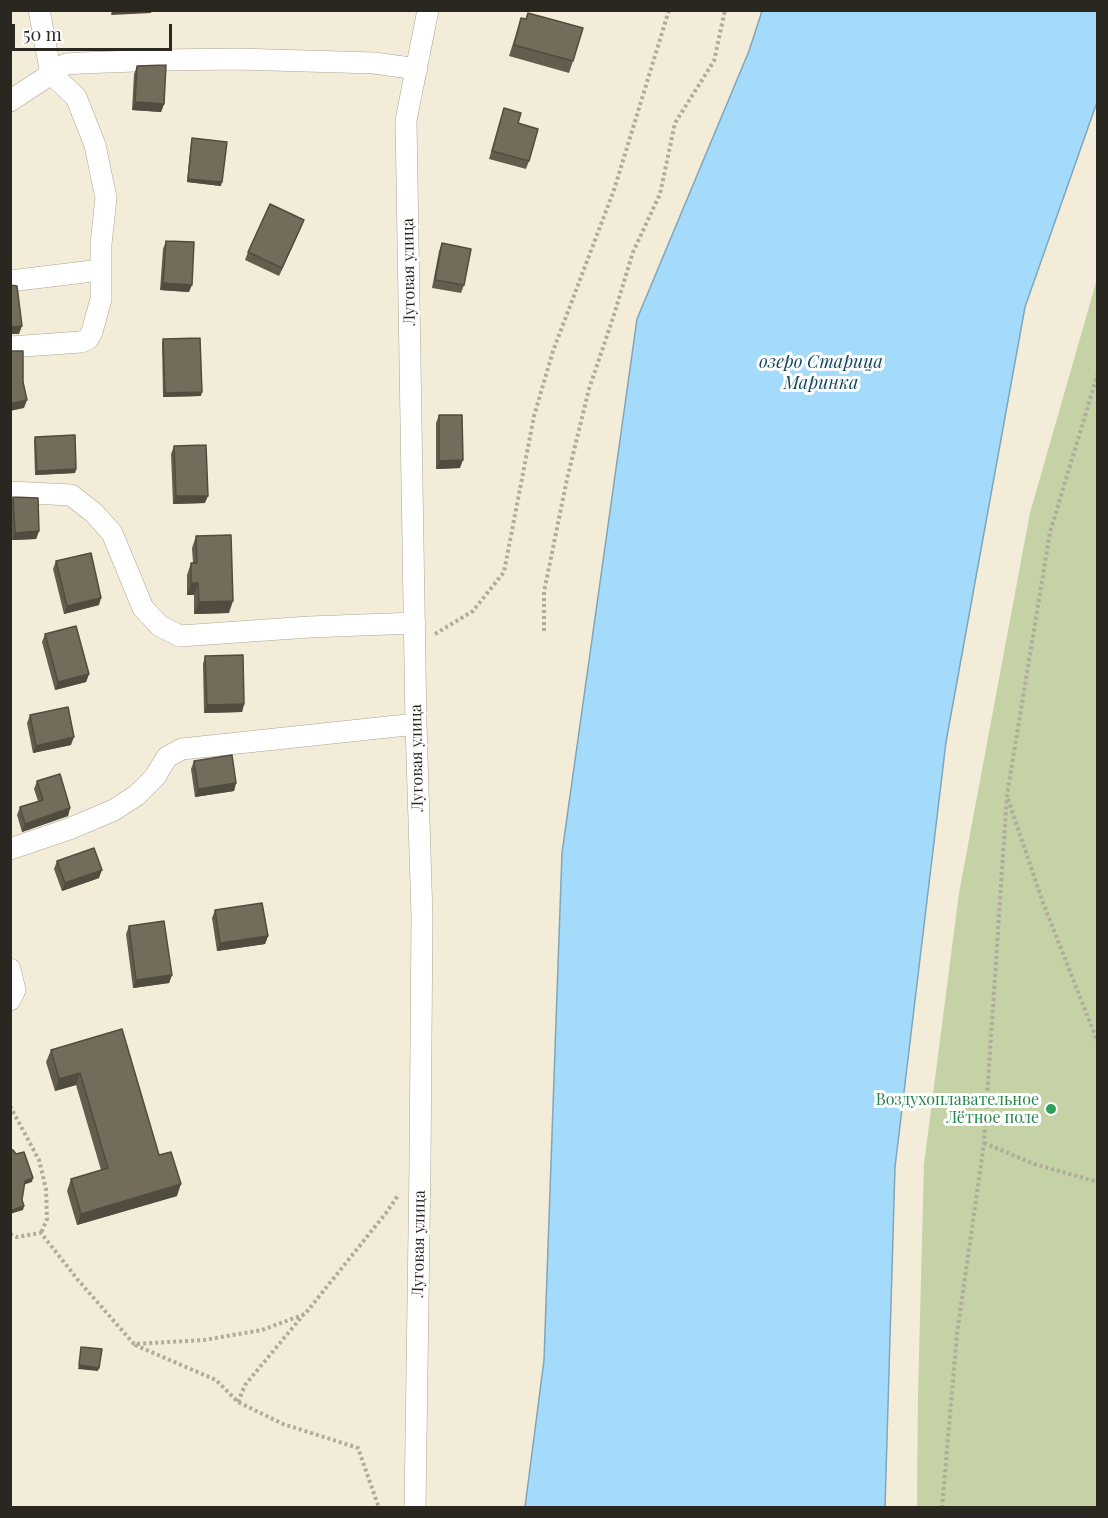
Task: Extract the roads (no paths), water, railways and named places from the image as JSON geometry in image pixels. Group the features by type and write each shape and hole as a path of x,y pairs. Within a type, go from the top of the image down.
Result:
{"street":[{"path":"10,347 81,342 88,339 101,298 101,244 106,198 95,145 76,97 51,74 39,10"},
{"name":"Луговая улица","path":"415,1508 422,917 416,724 406,120 428,10"},
{"path":"10,101 66,64 237,59 374,63 417,69"},
{"path":"10,281 101,270"},
{"path":"10,492 72,495 94,513 112,533 143,608 160,626 180,636 309,627 415,633"},
{"path":"10,849 69,829 114,810 136,795 155,777 167,757 182,749 416,724"},
{"path":"10,969 15,990 10,1000"}],"water":[{"name":"озеро Старица Маринка","path":"762,11 1097,11 1097,102 1025,307 946,742 895,1167 885,1507 525,1507 544,1360 562,853 637,319 749,51"}],"place":[{"name":"Воздухоплавательное Лётное поле","path":"1051,1109"}]}
